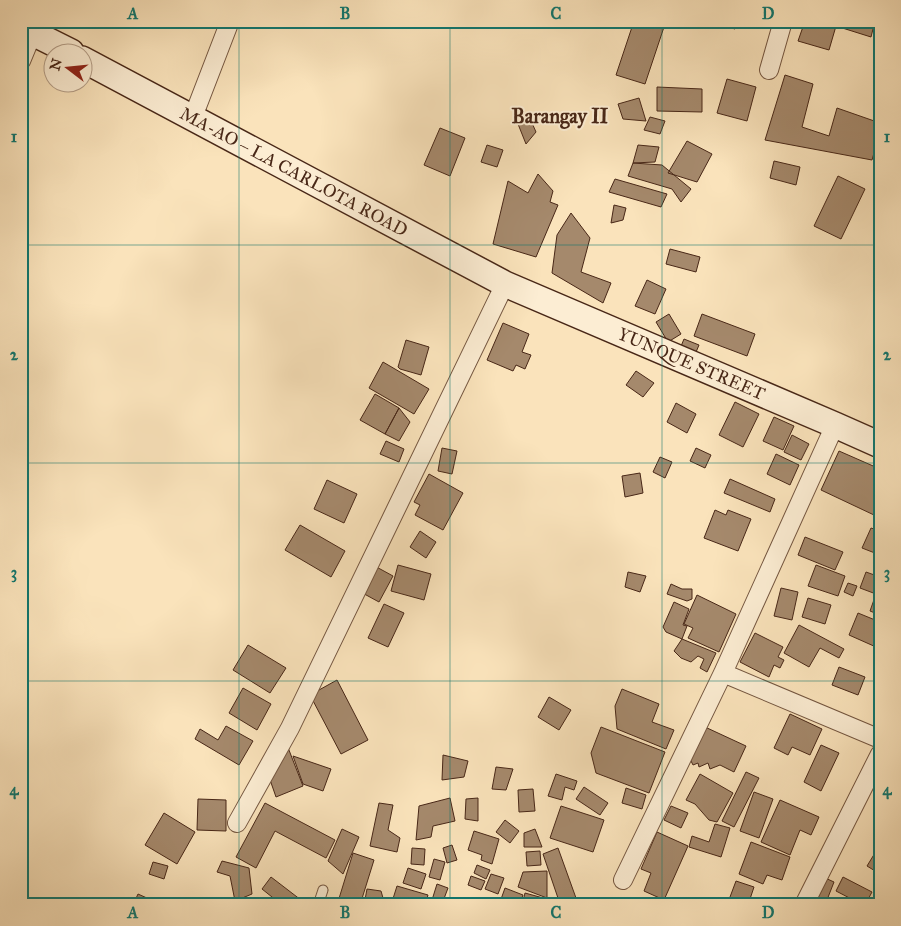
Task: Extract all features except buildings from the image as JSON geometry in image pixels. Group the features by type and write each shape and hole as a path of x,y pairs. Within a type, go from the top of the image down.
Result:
{"main road":[{"path":"27,29 52,42"},
{"name":"MA-AO – LA CARLOTA ROAD","path":"92,64 505,284"},
{"name":"YUNQUE STREET","path":"505,284 880,445"}],"street":[{"path":"193,118 230,21"},
{"path":"769,70 783,21"},
{"path":"21,61 27,29"},
{"path":"236,823 290,728 505,284"},
{"path":"624,880 723,673 835,425"},
{"path":"723,673 880,739"},
{"path":"804,905 880,754"}],"lane":[{"path":"318,905 323,890"}],"district":[{"name":"Barangay II","path":"560,116"}]}
